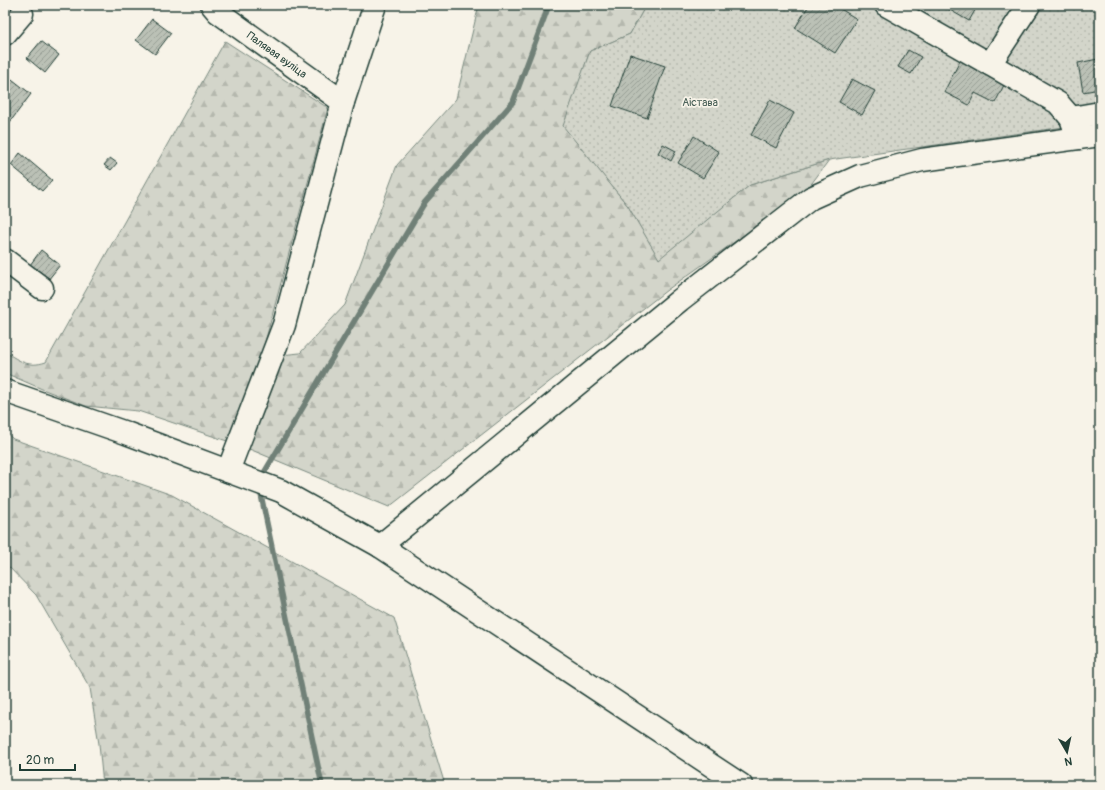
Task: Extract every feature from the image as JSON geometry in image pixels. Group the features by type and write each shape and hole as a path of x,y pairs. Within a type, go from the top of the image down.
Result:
{"street":[{"name":"Палявая вуліца","path":"212,5 218,12 343,102"},
{"path":"228,470 284,325 343,102 375,5"},
{"path":"886,5 1058,103 1071,118 1078,138"},
{"path":"990,64 1029,5"},
{"path":"5,34 22,14"},
{"path":"1071,118 1100,113"},
{"path":"380,546 680,300 811,198 860,176 922,160 1100,135"},
{"path":"5,260 42,288"},
{"path":"5,391 126,433 281,491 380,546 713,777 741,785"}],"green space":[{"path":"479,5 646,5 630,34 590,51 564,126 628,206 659,258 750,185 829,160 806,191 667,290 389,507 242,446 138,411 86,406 5,373 5,352 24,363 40,364 46,362 225,41 328,108 261,357 300,353 345,305 397,165 456,99"},
{"name":"Аістава","path":"646,5 1100,5 1100,122 829,160 750,185 659,259 628,206 563,126 590,51 630,34"},
{"path":"5,432 13,439 172,495 394,618 445,785 103,785 99,744 90,688 36,595 5,563"}],"building":[{"path":"809,5 834,5 857,19 835,53 795,28"},
{"path":"941,5 978,5 969,21"},
{"path":"152,19 171,33 155,54 136,40"},
{"path":"41,41 59,55 45,73 27,58"},
{"path":"908,50 921,57 911,74 898,67"},
{"path":"630,54 665,66 647,118 612,106"},
{"path":"962,57 1007,79 995,103 975,93 969,105 944,92"},
{"path":"1098,59 1100,89 1083,92 1078,63"},
{"path":"8,76 31,94 10,122 5,118 5,80"},
{"path":"852,79 875,91 862,115 839,102"},
{"path":"770,100 794,113 776,148 751,135"},
{"path":"694,136 719,152 703,178 678,163"},
{"path":"663,144 676,151 671,161 658,153"},
{"path":"20,153 52,180 42,191 11,165"},
{"path":"110,158 117,163 111,170 104,165"},
{"path":"41,250 60,265 48,280 30,265"}],"waterway":[{"path":"261,478 425,202 513,102 549,5"},
{"path":"260,490 322,785"}]}
